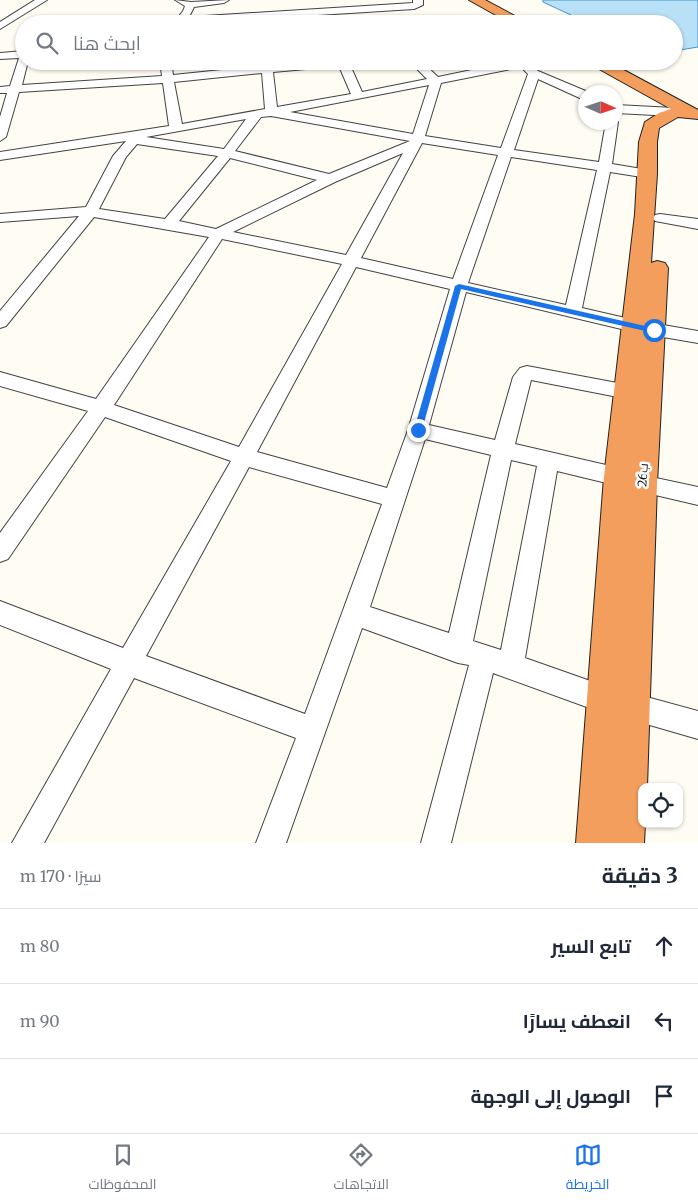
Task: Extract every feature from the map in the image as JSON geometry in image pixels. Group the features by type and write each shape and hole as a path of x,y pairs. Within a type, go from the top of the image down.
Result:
{"highway":[{"path":"475,0 505,15"},
{"path":"610,70 681,113"},
{"name":"26ب","path":"631,480 628,392 644,328 648,142 651,126 681,113"},
{"name":"26ب","path":"623,843 619,703 631,480 644,328 665,175 664,139 666,131 681,113"},
{"name":"26ب","path":"597,843 619,703"}],"street":[{"path":"18,15 42,0"},
{"path":"180,0 190,5 224,0"},
{"path":"345,0 363,15"},
{"path":"300,15 355,8 414,6 418,5 418,0"},
{"path":"268,15 269,2"},
{"path":"186,15 190,5"},
{"path":"0,26 15,17"},
{"path":"0,56 15,56"},
{"path":"0,137 21,70"},
{"path":"166,70 176,128"},
{"path":"0,90 167,79 231,70"},
{"path":"169,224 227,153 264,113 267,70"},
{"path":"349,70 358,96"},
{"path":"424,70 436,81"},
{"path":"0,156 135,138 176,128 502,70"},
{"path":"271,843 355,614 418,430 459,286 506,153 525,70"},
{"path":"534,70 578,92"},
{"path":"27,843 244,457 416,143 436,81"},
{"path":"623,109 681,113"},
{"path":"264,113 416,143 506,153 648,174"},
{"path":"572,312 599,188 606,168 611,130"},
{"path":"135,138 227,153 330,179"},
{"path":"0,322 90,212 120,156 135,138"},
{"path":"0,552 101,408 219,233 330,179 416,143"},
{"path":"1,218 90,212 169,224 352,261 644,328 698,337"},
{"path":"660,218 698,224"},
{"path":"436,843 471,654 503,450 522,377 527,373 535,372 628,392"},
{"path":"0,380 101,408 244,457 395,498"},
{"path":"418,430 698,496"},
{"path":"511,666 548,461"},
{"path":"0,613 128,663 312,730"},
{"path":"355,614 619,703 698,725"}],"water":[{"path":"543,0 698,0 698,47 683,50 683,15 571,15 543,2"}],"route":[{"path":"418,430 459,286 654,330"}]}
